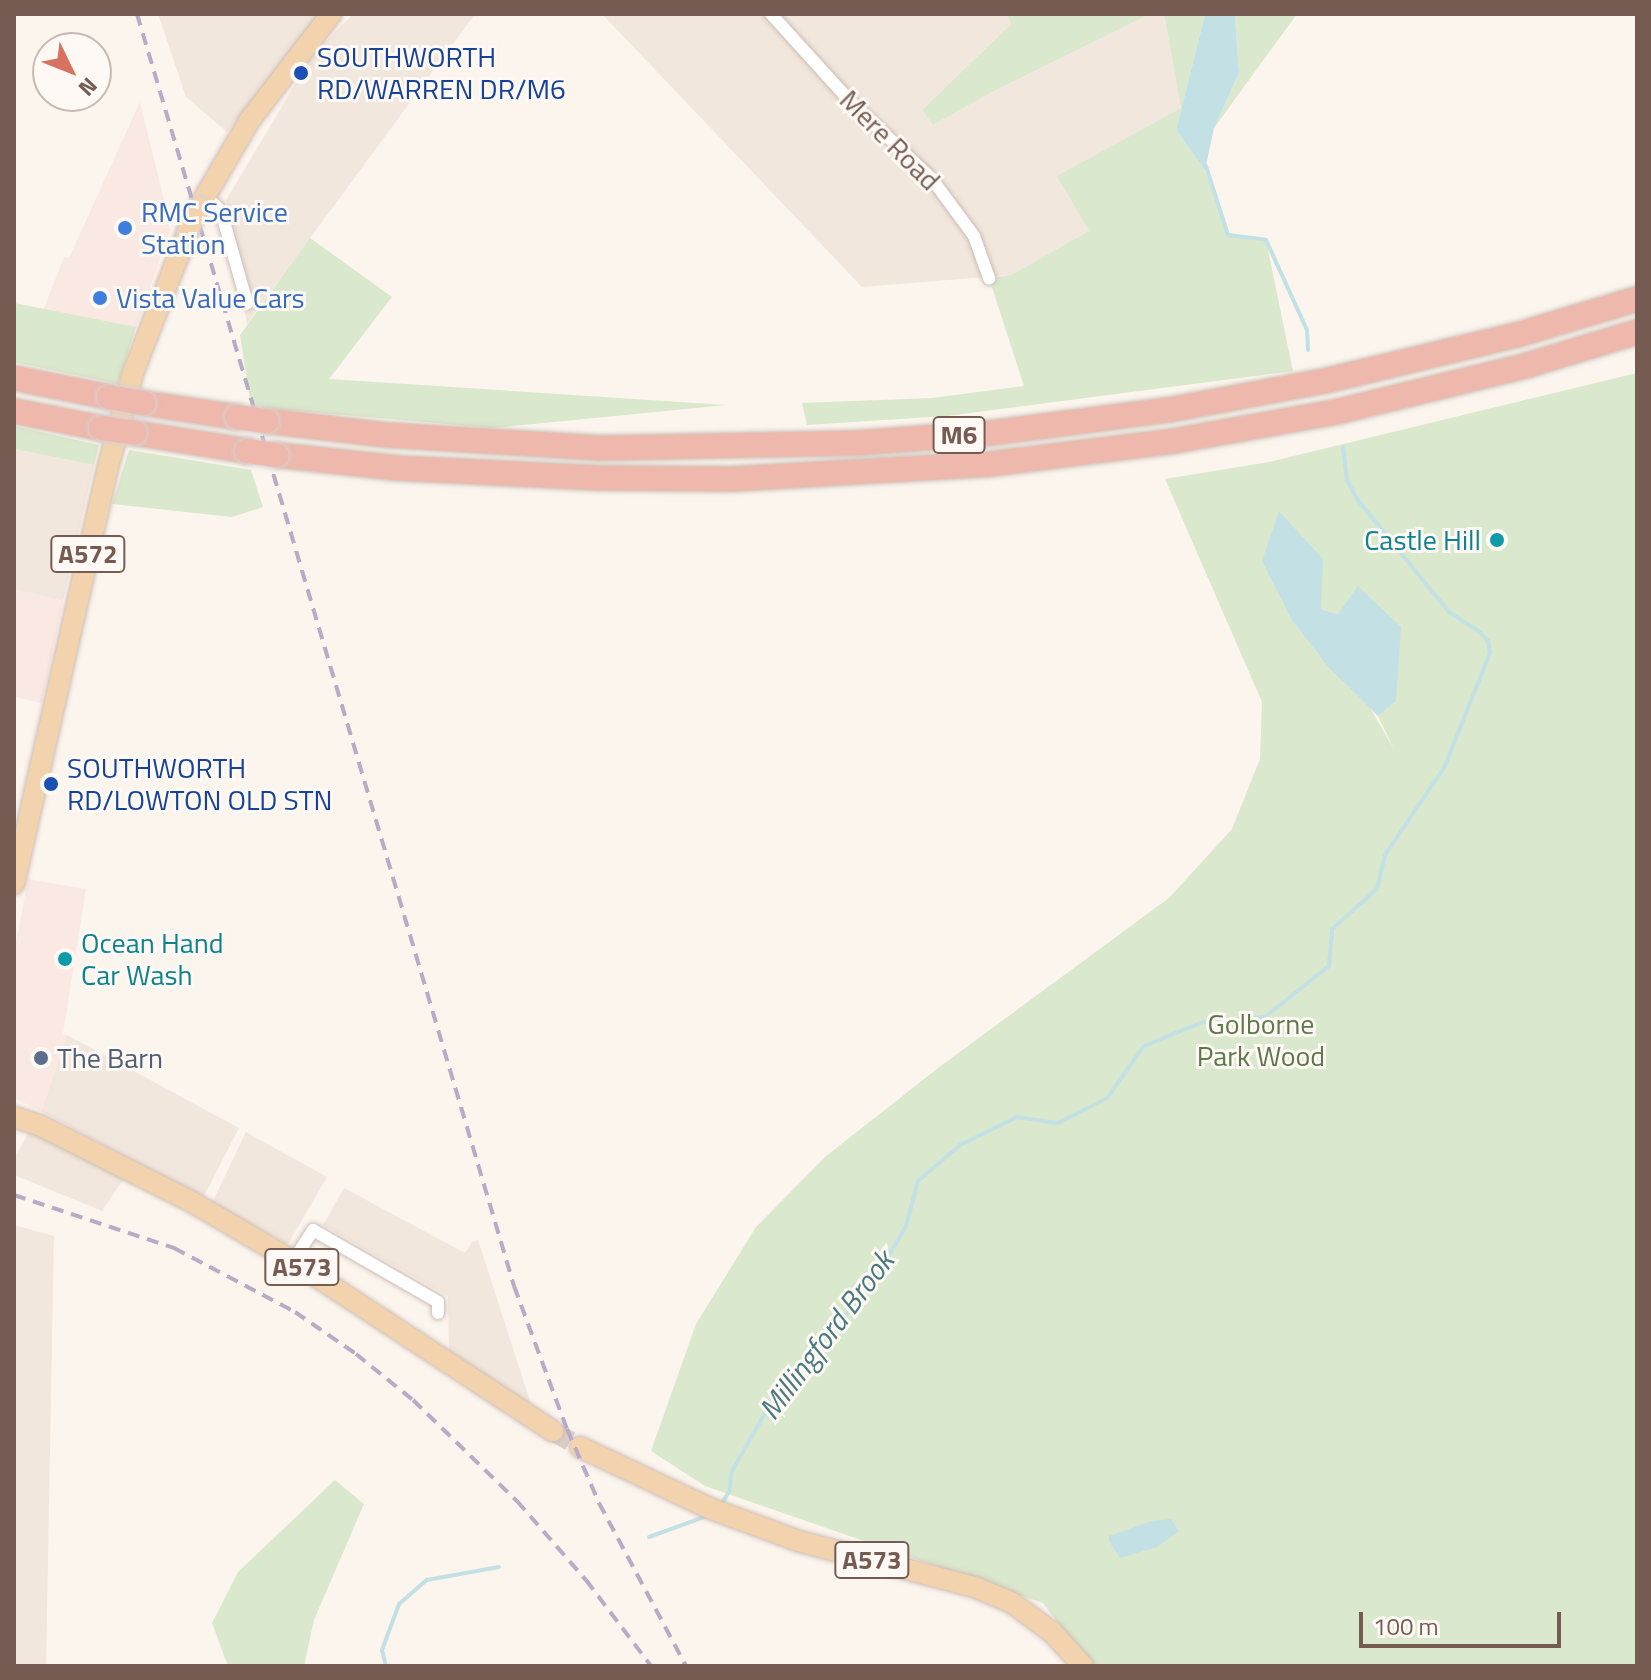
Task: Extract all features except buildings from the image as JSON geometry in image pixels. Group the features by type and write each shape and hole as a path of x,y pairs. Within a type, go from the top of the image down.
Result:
{"highway":[{"name":"M6","path":"14,378 143,403 387,435 601,448 857,443 991,433 1169,410 1329,380 1517,335 1637,299"},
{"name":"M6","path":"14,411 247,451 396,468 600,478 732,479 990,464 1174,441 1340,411 1528,365 1637,332"}],"main road":[{"name":"A572","path":"14,884 133,373 202,201 249,121 331,14"},
{"name":"A573","path":"14,1117 39,1125 192,1202 293,1261 553,1431"},
{"path":"14,1128 39,1125"},
{"name":"A573","path":"580,1447 709,1508 798,1541 975,1587 1011,1602 1053,1633 1083,1666"}],"street":[{"name":"Mere Road","path":"771,14 848,99 932,179 974,236 989,278"},
{"path":"202,201 221,211 247,303"},
{"path":"293,1261 313,1230 438,1302 438,1313"}],"shaded area":[{"path":"158,14 321,14 227,132 186,97"},
{"path":"353,14 475,14 247,324 226,200 312,56"},
{"path":"602,14 1007,14 1011,24 922,110 933,125 996,90 1150,14 1164,14 1181,108 1058,176 1089,231 1011,275 862,287"},
{"path":"140,102 167,212 174,219 136,327 43,311 64,257 69,258"},
{"path":"14,449 94,465 63,601 14,589"},
{"path":"14,589 63,601 42,703 14,697"},
{"path":"28,879 86,889 63,1034 67,1035 41,1111 14,1098 14,954"},
{"path":"67,1035 239,1128 203,1198 41,1111"},
{"path":"31,1129 125,1177 102,1211 14,1175 14,1158"},
{"path":"246,1132 327,1177 288,1244 212,1203"},
{"path":"344,1188 465,1253 472,1242 478,1240 531,1404 449,1355 448,1296 323,1225"},
{"path":"14,1225 54,1236 46,1666 14,1666"}],"green space":[{"path":"1007,14 1150,14 996,90 933,125 922,110 1011,24"},
{"path":"1164,14 1205,14 1176,130 1205,170 1228,235 1266,240 1293,371 947,416 807,425 802,403 932,398 1024,386 989,278 1011,275 1089,231 1057,176 1181,108"},
{"path":"1235,14 1297,14 1214,128 1239,73"},
{"path":"310,238 392,297 329,379 726,405 493,428 251,407 240,335"},
{"path":"14,303 136,327 118,384 14,362"},
{"name":"Golborne Park Wood","path":"1637,373 1637,1666 1090,1666 1043,1603 705,1486 651,1451 696,1324 756,1227 825,1157 938,1068 1169,898 1232,829 1260,759 1262,702 1165,479 1269,462","holes":["1321,609 1338,614 1396,700 1378,716 1394,749 1370,708 1329,668 1293,622"]},
{"path":"14,426 99,445 94,465 14,449"},
{"path":"129,450 251,470 263,507 232,517 112,504"},
{"path":"335,1480 364,1504 314,1620 304,1666 228,1666 212,1623 238,1572"}],"water":[{"path":"1205,14 1235,14 1239,73 1214,128 1205,170 1176,130"},
{"path":"1279,511 1323,559 1321,609 1338,614 1358,586 1401,627 1396,701 1378,716 1329,668 1293,622 1262,561"},
{"path":"1171,1519 1179,1531 1157,1547 1120,1558 1109,1541 1109,1536 1152,1521"}],"waterway":[{"path":"1206,166 1228,235 1266,240 1307,330 1308,350"},
{"name":"Millingford Brook","path":"720,1507 730,1490 731,1473 781,1385 870,1288 906,1226 918,1181 960,1145 1017,1117 1058,1123 1107,1098 1144,1046 1203,1022 1265,1017 1329,966 1332,929 1377,889 1385,855 1444,768 1490,653 1488,641 1480,632 1449,612 1357,499 1347,480 1343,447"},
{"name":"Millingford Brook","path":"649,1537 707,1516"},
{"name":"Millingford Brook","path":"386,1666 382,1650 399,1604 427,1580 499,1567"}],"tunnel":[{"path":"553,1431 580,1447"}],"railway":[{"path":"137,14 514,1286 567,1429 599,1503 686,1666"},
{"path":"14,1195 174,1248 295,1312 356,1354 413,1400 517,1501 586,1580 651,1666"}],"place":[{"name":"SOUTHWORTH RD/WARREN DR/M6","path":"301,73"},
{"name":"RMC Service Station","path":"125,228"},
{"name":"Vista Value Cars","path":"100,298"},
{"name":"Castle Hill","path":"1497,540"},
{"name":"SOUTHWORTH RD/LOWTON OLD STN","path":"51,784"},
{"name":"Ocean Hand Car Wash","path":"65,959"},
{"name":"The Barn","path":"41,1058"}]}
